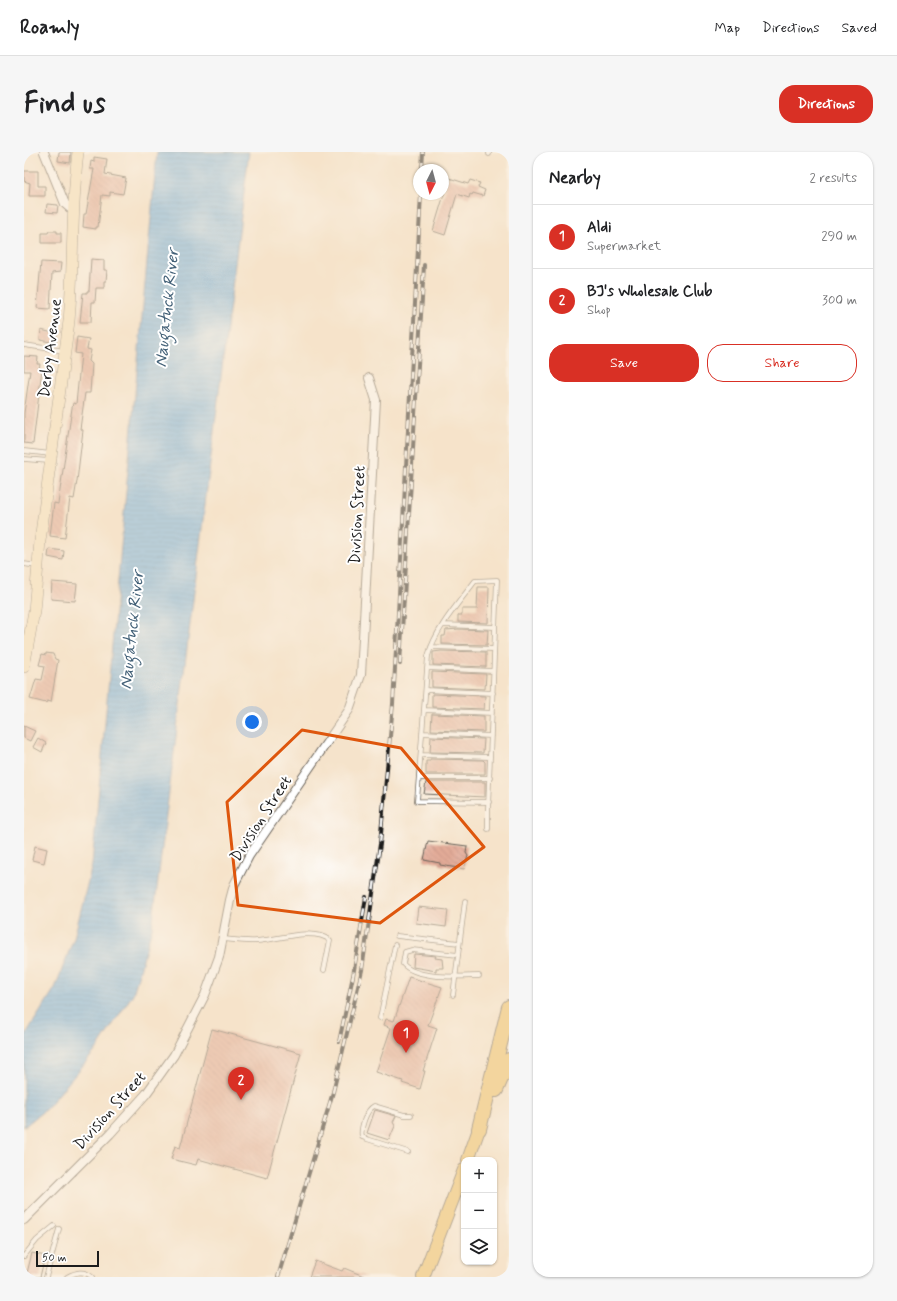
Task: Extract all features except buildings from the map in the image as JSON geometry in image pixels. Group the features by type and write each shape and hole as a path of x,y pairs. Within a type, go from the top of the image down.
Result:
{"highway":[{"path":"479,1129 509,1007"},
{"path":"479,1129 509,1060"}],"main road":[{"name":"Derby Avenue","path":"24,667 34,611 38,566 72,290 72,210 78,152"},
{"path":"469,1157 479,1129"},
{"path":"423,1277 461,1178"}],"street":[{"path":"44,152 64,204 72,210"},
{"name":"Division Street","path":"24,1220 110,1134 146,1094 174,1056 205,995 219,957 234,885 249,856 349,710 361,675 376,400 369,378"}],"lane":[{"path":"24,345 65,351"},
{"path":"24,451 51,457"},
{"path":"24,458 51,457"},
{"path":"24,564 38,566"},
{"path":"488,830 497,580 474,581 443,625 431,647 427,668 417,801 489,802"},
{"path":"443,625 495,627"},
{"path":"431,647 494,649"},
{"path":"427,668 493,671"},
{"path":"426,690 493,693"},
{"path":"424,710 492,713"},
{"path":"422,733 491,736"},
{"path":"421,755 490,757"},
{"path":"419,778 490,778"},
{"path":"453,995 465,900"},
{"path":"223,939 257,941 296,935 326,936 330,940 324,970"},
{"path":"397,936 459,943"},
{"path":"380,1018 395,944"},
{"path":"458,955 412,950 405,952 403,964 408,970 430,975 479,976"},
{"path":"408,1152 362,1137 361,1133 367,1114 371,1107 374,1106 404,1115 411,1115"},
{"path":"24,1256 37,1240 54,1226"},
{"path":"46,1277 59,1230"},
{"path":"67,1277 78,1272 84,1272 92,1277"}],"highlighted area":[{"path":"302,730 401,748 484,847 380,923 238,905 227,802"}],"water":[{"name":"Naugatuck River","path":"157,152 249,152 152,928 133,994 96,1050 47,1108 24,1127 24,1037 55,988 74,938 92,865"}],"railway":[{"path":"422,164 423,152"},
{"path":"278,1277 333,1092 362,970 380,844 393,704 421,200"},
{"path":"400,664 424,265"},
{"path":"339,1042 353,976 366,897"}],"place":[{"name":"Aldi","path":"406,1053"},
{"name":"BJ's Wholesale Club","path":"241,1100"}]}
